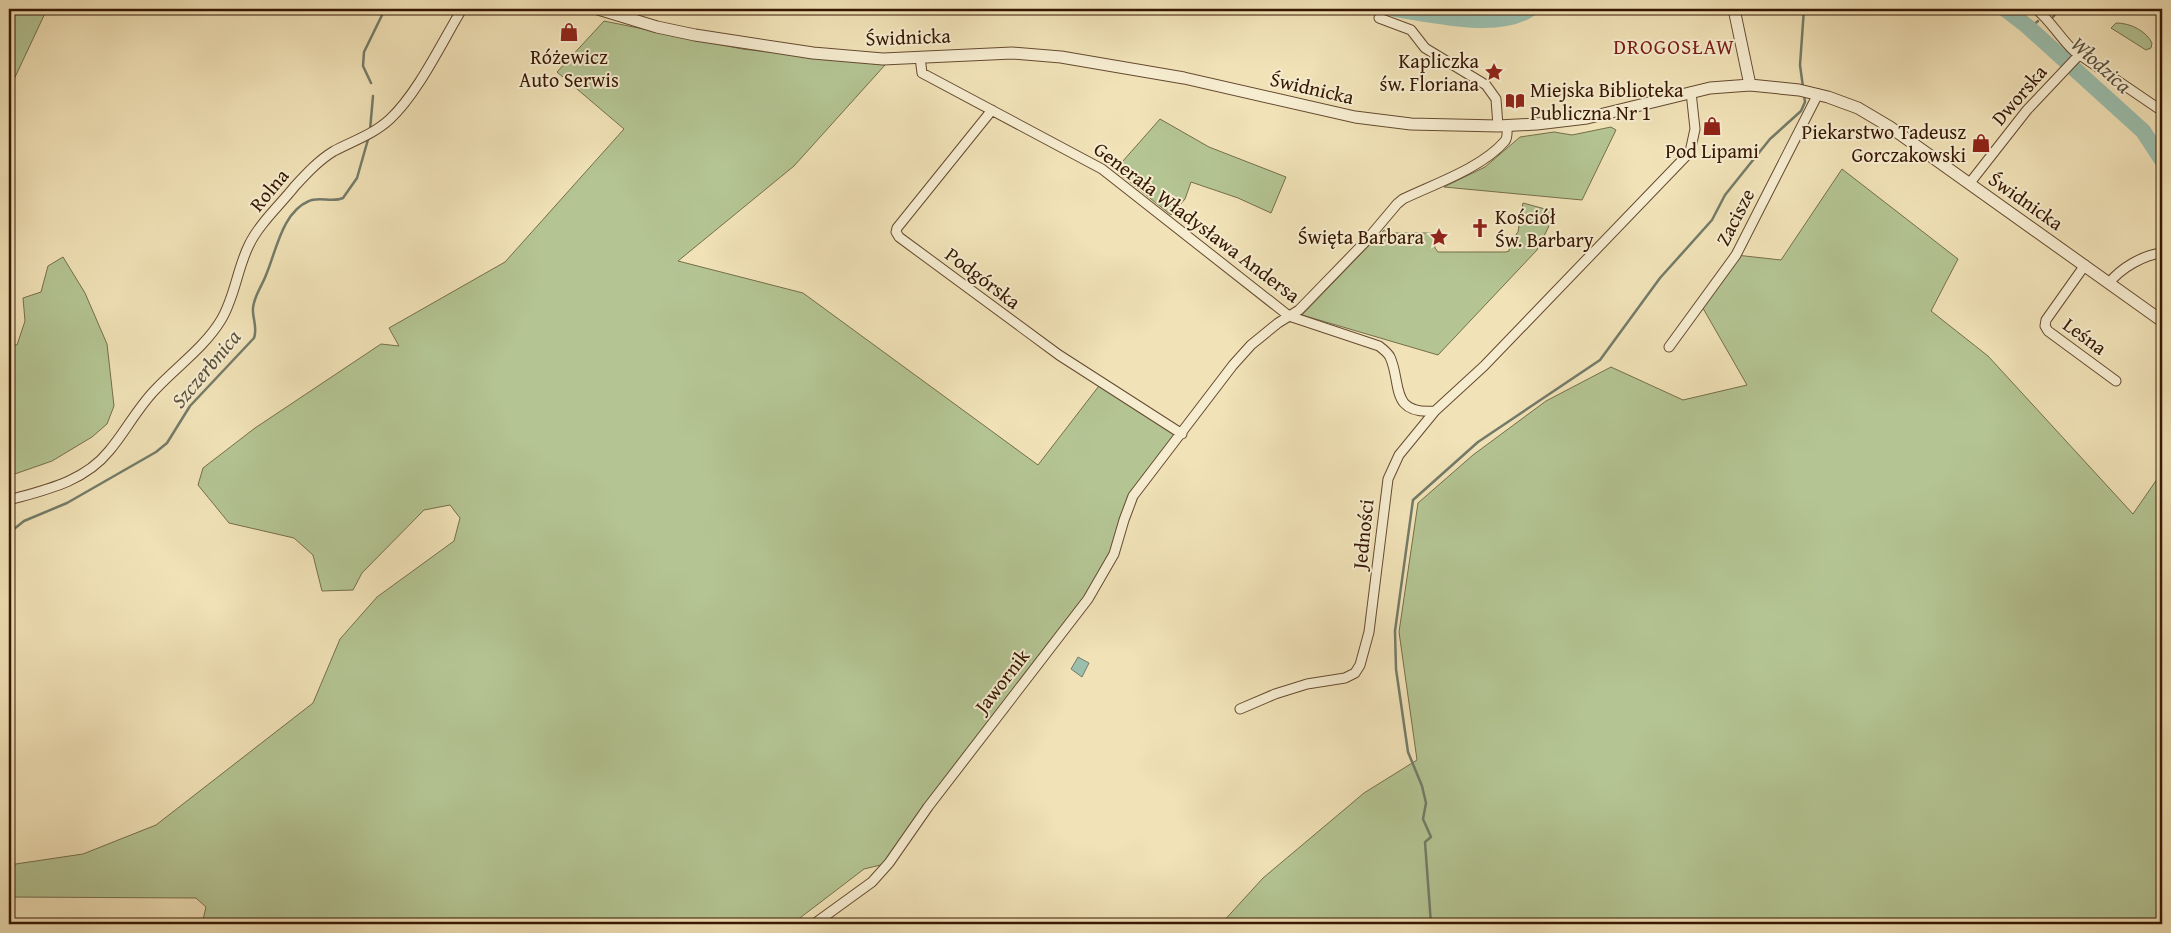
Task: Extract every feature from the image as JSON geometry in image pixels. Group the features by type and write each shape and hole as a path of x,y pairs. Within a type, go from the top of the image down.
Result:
{"street":[{"name":"Rolna","path":"9,500 54,488 83,473 108,453 152,392 194,353 218,325 227,309 243,258 254,236 307,173 334,152 375,130 389,120 407,99 462,9"},
{"name":"Świdnicka","path":"598,9 657,27 754,45 856,58 891,59 1012,53 1061,58 1184,78 1355,117 1411,124 1503,126 1587,118 1691,92 1750,84 1803,90 1858,108 1872,115 2162,321"},
{"path":"1734,9 1750,84"},
{"path":"2036,9 2077,57 2162,111"},
{"path":"1379,18 1411,30 1425,48 1486,85 1496,99 1503,126"},
{"name":"Generała Władysława Andersa","path":"920,57 922,73 1102,169 1289,316 1379,346 1390,355 1399,398 1405,404 1417,410 1435,412"},
{"name":"Dworska","path":"1969,184 2027,110 2077,57"},
{"path":"1435,412 1484,366 1690,152 1696,129 1691,92"},
{"name":"Zacisze","path":"1669,347 1736,255 1818,94"},
{"name":"Podgórska","path":"992,110 897,228 896,232 899,237 985,302 1059,355 1182,434"},
{"name":"Jawornik","path":"814,924 872,882 889,863 928,807 1088,599 1114,554 1133,496 1233,365 1251,346 1299,310 1365,242 1403,199 1481,161 1506,140 1508,135 1503,126"},
{"path":"2110,283 2117,273 2127,266 2162,253"},
{"name":"Leśna","path":"2085,266 2046,320 2045,326 2048,331 2116,381"},
{"name":"Jedności","path":"1240,709 1274,694 1307,684 1345,678 1355,673 1360,665 1368,632 1388,478 1399,454 1435,412"}],"green space":[{"path":"9,9 47,9 9,90"},
{"path":"604,21 742,49 885,65 794,166 678,261 803,293 1038,465 1102,382 1182,434 1133,496 1106,571 889,863 864,869 792,924 202,924 206,907 196,898 9,897 9,865 83,854 156,825 313,703 340,639 377,597 454,541 460,518 450,505 424,510 362,573 353,590 322,591 313,555 294,538 229,523 198,485 203,468 255,428 381,344 399,346 389,328 505,262 624,129 557,72"},
{"path":"2116,23 2127,24 2142,31 2152,43 2151,48 2146,50 2111,28"},
{"path":"1160,119 1209,147 1286,177 1271,213 1238,198 1191,182 1185,199 1171,215 1115,170"},
{"path":"1611,127 1616,130 1582,200 1444,187 1485,167 1520,137 1554,132 1572,135"},
{"path":"1842,169 1958,259 1931,311 1988,356 2133,514 2162,472 2162,924 1221,924 1263,878 1364,793 1417,760 1399,632 1418,503 1473,455 1546,401 1611,367 1683,400 1747,385 1700,303 1736,255 1781,260"},
{"path":"1523,203 1556,212 1537,250 1438,355 1302,315 1384,230 1393,233 1434,233 1435,248 1438,252 1506,252 1509,251 1510,243 1518,232"},
{"path":"63,257 85,293 107,344 114,406 107,424 92,437 52,461 9,476 9,344 17,345 25,321 23,298 41,292 48,266"}],"shaded area":[{"path":"1078,657 1089,663 1082,677 1071,669"}],"waterway":[{"name":"Szczerbnica","path":"371,83 363,66 364,52 385,9"},
{"name":"Włodzica","path":"1395,9 1445,17 1483,20 1516,16 1530,9"},
{"path":"1803,87 1800,65 1804,9"},
{"name":"Włodzica","path":"2005,9 2027,26 2143,131 2162,160"},
{"path":"2053,17 2059,9"},
{"path":"2030,28 2038,21"},
{"path":"1431,924 1425,842 1431,837 1423,819 1426,803 1422,786 1408,752 1396,669 1395,631 1413,500 1478,442 1600,360 1660,278 1712,220 1725,195 1770,139 1801,111 1805,102 1804,95"},
{"name":"Szczerbnica","path":"370,130 373,96"},
{"name":"Szczerbnica","path":"9,533 24,521 67,503 156,452 167,443 190,406 254,338 253,312 256,295 266,275 286,223 300,206 309,201 343,198 357,178 369,136"}],"place":[{"name":"Różewicz Auto Serwis","path":"569,32"},
{"name":"Kapliczka św. Floriana","path":"1494,72"},
{"name":"Miejska Biblioteka Publiczna Nr 1","path":"1515,101"},
{"name":"Pod Lipami","path":"1712,126"},
{"name":"Piekarstwo Tadeusz Gorczakowski","path":"1981,143"},
{"name":"Kościół Św. Barbary","path":"1480,228"},
{"name":"Święta Barbara","path":"1439,237"}],"district":[{"name":"DROGOSŁAW","path":"1674,47"}]}
